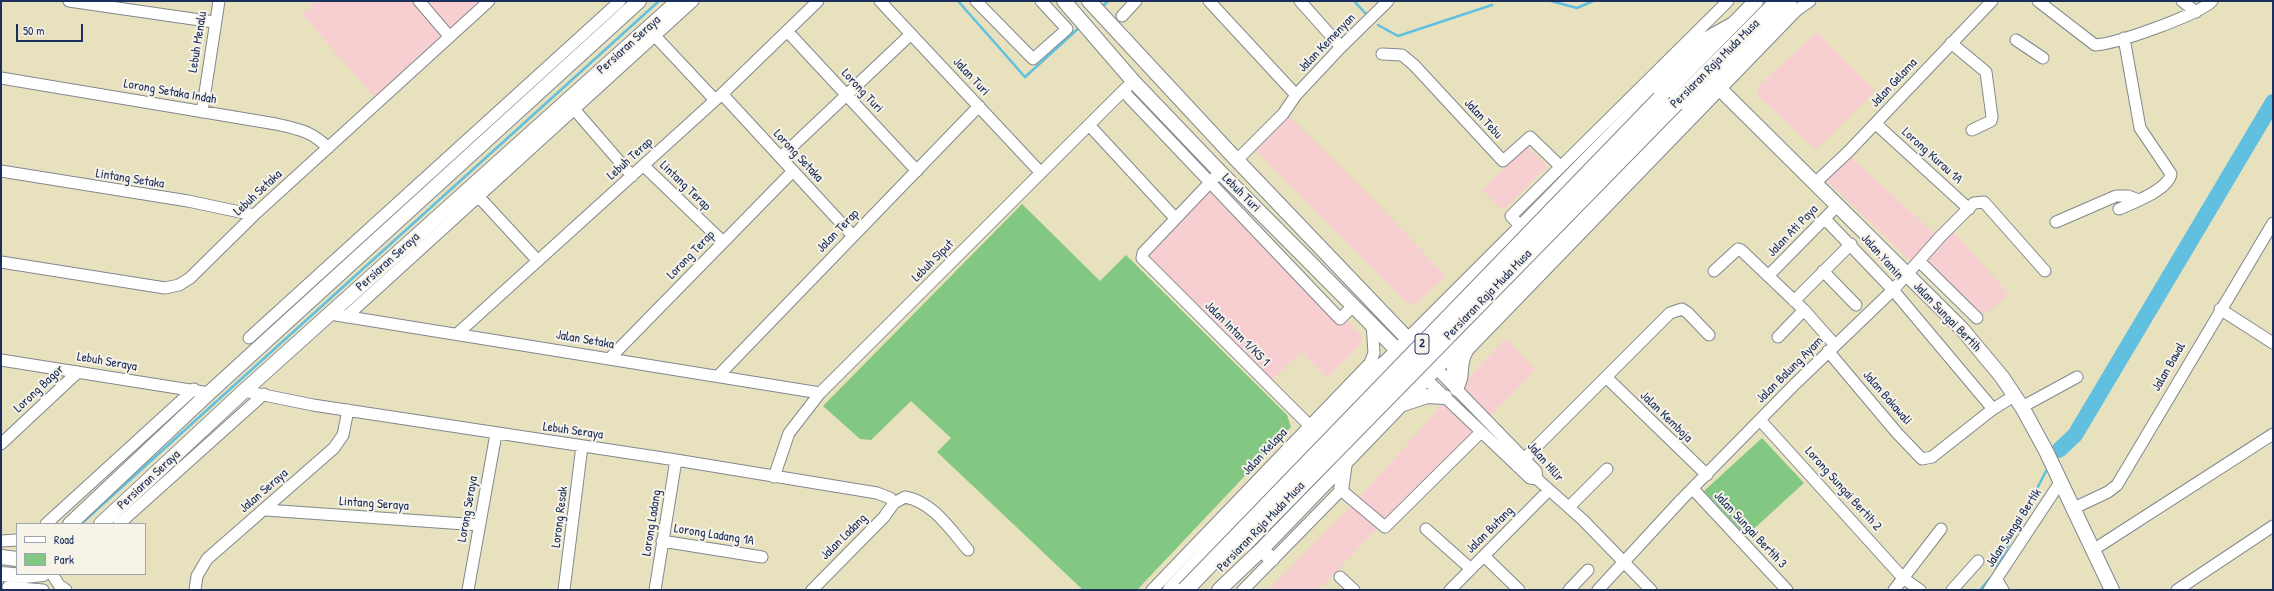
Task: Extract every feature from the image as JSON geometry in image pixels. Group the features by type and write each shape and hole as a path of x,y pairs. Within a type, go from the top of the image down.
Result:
{"highway":[{"name":"Persiaran Raja Muda Musa","path":"1185,590 1660,99"},
{"name":"Persiaran Raja Muda Musa","path":"1200,590 1676,103"},
{"path":"1171,590 1273,473 1345,397 1383,366"}],"main road":[{"name":"Persiaran Seraya","path":"71,523 622,4 639,1"},
{"name":"Persiaran Seraya","path":"102,523 244,391 678,1"},
{"name":"Lebuh Turi","path":"1064,1 1133,81 1220,172 1372,323 1425,378"},
{"name":"Persiaran Raja Muda Musa","path":"1660,99 1756,1"},
{"name":"Persiaran Raja Muda Musa","path":"1676,103 1777,1"},
{"path":"1220,590 1261,550 1375,432 1459,342 1565,235 1790,1"},
{"name":"Lebuh Turi","path":"1096,8 1234,157 1388,320 1435,367"},
{"path":"1383,366 1522,227 1703,40 1734,23"},
{"name":"Jalan Sungai Bertih","path":"1720,89 1962,329 2002,377 2018,402 2061,481 2112,590"},
{"path":"1191,141 1213,156 1223,160 1234,157"},
{"path":"1565,235 1610,202"},
{"path":"1447,302 1439,326 1444,336 1451,338 1474,327"},
{"path":"1388,320 1406,324 1430,318"},
{"path":"1382,334 1387,354 1383,366"},
{"path":"1400,405 1413,399 1451,393 1453,359 1459,342"},
{"path":"1345,397 1372,395 1380,403 1382,415 1375,432"},
{"path":"1341,490 1346,462"},
{"path":"1261,550 1272,559"},
{"path":"1,557 16,559"},
{"path":"6,579 34,575"}],"street":[{"path":"69,1 214,22"},
{"name":"Lebuh Menalu","path":"202,112 214,22 219,1"},
{"path":"418,1 449,36"},
{"name":"Lebuh Setaka","path":"1,262 165,288 179,285 190,278 254,214 489,1"},
{"path":"346,317 693,1"},
{"name":"Lebuh Terap","path":"457,334 719,97 818,1"},
{"name":"Jalan Turi","path":"880,1 1040,173"},
{"path":"976,1 1033,59 1067,29 1040,1"},
{"path":"1122,16 1136,1"},
{"path":"1300,1 1341,47"},
{"name":"Jalan Kemenyan","path":"1234,157 1283,114 1287,105 1296,95 1341,47 1388,1"},
{"path":"1522,227 1511,216 1728,1"},
{"path":"1451,393 1463,379 1462,360 1468,350 1797,10 1810,1"},
{"name":"Jalan Gelama","path":"1815,184 1876,124 1950,43 1992,1"},
{"path":"2038,1 2088,42 2095,45 2124,38 2196,12 2212,1"},
{"path":"2182,1 2196,12"},
{"path":"1213,2 1296,95"},
{"name":"Persiaran Seraya","path":"249,338 622,4"},
{"name":"Lorong Turi","path":"787,32 917,170"},
{"path":"781,157 911,34"},
{"name":"Lorong Setaka","path":"655,36 781,157 853,236"},
{"path":"2119,209 2158,190 2170,178 2171,174 2140,128 2124,38"},
{"path":"2016,40 2043,58"},
{"path":"1950,43 1986,72 1992,117 1991,121 1972,130"},
{"name":"Jalan Tebu","path":"1382,54 1402,55 1414,65 1503,161 1530,138 1560,166"},
{"name":"Lorong Setaka Indah","path":"1,78 301,129 317,137 328,148"},
{"name":"Lebuh Siput","path":"774,477 789,434 820,394 1133,81"},
{"name":"Lebuh Turi","path":"1123,91 1340,319 1354,305"},
{"name":"Jalan Terap","path":"718,376 979,106"},
{"path":"574,109 632,176"},
{"path":"1614,113 1619,127"},
{"name":"Lorong Kurau 1A","path":"1876,124 1968,209"},
{"path":"1089,125 1175,218 1220,172"},
{"name":"Lintang Terap","path":"644,166 723,242"},
{"name":"Lintang Setaka","path":"1,171 188,201 254,214"},
{"name":"Lorong Terap","path":"609,359 793,171"},
{"path":"478,196 538,261"},
{"path":"2056,222 2116,196 2128,196 2139,200"},
{"name":"Jalan Balung Ayam","path":"1598,590 1760,420 1907,275 1918,261 1968,209 1979,201 1984,202 2046,271"},
{"name":"Jalan Ati Paya","path":"1768,276 1837,206"},
{"name":"Jalan Intan 1/KS 1","path":"1175,218 1143,253 1142,258 1145,263 1309,425"},
{"name":"Jalan Yamin","path":"1825,219 1851,244 1892,290 1992,408"},
{"name":"Jalan Bawal","path":"2074,508 2108,492 2117,485 2220,309 2269,238 2273,223"},
{"path":"1794,301 1851,244"},
{"name":"Jalan Bakawali","path":"1714,271 1738,250 1741,250 1804,310 1897,433 1922,459 1927,459 1960,435 1992,408"},
{"path":"1918,261 1977,318"},
{"path":"1823,271 1856,305"},
{"path":"1521,462 1675,310 1682,309 1688,313 1709,335"},
{"path":"2220,309 2273,343"},
{"path":"1778,337 1804,310"},
{"name":"Jalan Setaka","path":"330,314 718,376 820,394"},
{"name":"Jalan Kelapa","path":"1152,590 1273,473 1309,425 1345,397 1370,363 1374,352 1372,323"},
{"name":"Lebuh Seraya","path":"1,360 209,392"},
{"name":"Jalan Hilir","path":"1435,367 1451,393 1481,432 1521,462 1536,470 1533,478 1569,507 1651,590"},
{"name":"Lorong Bagor","path":"1,444 78,372"},
{"path":"1992,408 2018,402 2077,376"},
{"name":"Jalan Hilir","path":"1425,378 1451,393 1521,462"},
{"name":"Jalan Kemboja","path":"1607,378 1707,476"},
{"path":"47,523 194,389"},
{"name":"Lebuh Seraya","path":"244,391 348,410 496,434 676,460 877,493 890,498 894,503"},
{"path":"120,523 264,394"},
{"name":"Jalan Seraya","path":"195,590 197,576 207,559 266,510 334,448 343,435 348,410"},
{"name":"Lorong Sungai Bertih 2","path":"1760,420 1903,578 1920,590"},
{"path":"1242,590 1341,490 1385,526 1481,432"},
{"name":"Lorong Seraya","path":"468,590 496,434"},
{"path":"2093,550 2273,434"},
{"name":"Lorong Resak","path":"564,590 582,446"},
{"name":"Lorong Ladang","path":"655,590 676,460"},
{"path":"1569,507 1608,469"},
{"name":"Jalan Sungai Bertik","path":"1989,590 2061,481"},
{"name":"Jalan Sungai Bertih 3","path":"1693,489 1787,590"},
{"name":"Jalan Butang","path":"1450,590 1549,490"},
{"path":"894,503 905,497 915,499 932,509 968,550"},
{"name":"Jalan Ladang","path":"812,590 884,517 894,503"},
{"name":"Lintang Seraya","path":"266,510 479,525"},
{"path":"2177,590 2273,526"},
{"path":"1426,529 1471,569"},
{"path":"1894,590 1941,530"},
{"path":"1,541 16,540"},
{"name":"Lorong Ladang 1A","path":"662,541 762,557"},
{"path":"1484,556 1519,590"},
{"path":"1952,590 1978,561"},
{"path":"1569,590 1588,570"},
{"path":"57,576 66,590"},
{"path":"1340,576 1354,590"},
{"path":"6,579 43,590"},
{"path":"1997,580 2004,590"}],"shaded area":[{"path":"316,1 485,1 375,98 302,14"},
{"path":"1817,32 1875,91 1816,150 1758,96 1757,91 1759,85"},
{"path":"1287,114 1370,196 1446,276 1417,303 1407,303 1253,148"},
{"path":"1527,146 1547,166 1503,211 1482,190"},
{"path":"1850,156 1937,236 1948,226 2009,294 1990,311 1970,319 1825,179"},
{"path":"1209,188 1341,325 1347,320 1362,336 1362,343 1327,378 1301,352 1270,382 1147,259 1147,253"},
{"path":"1504,340 1509,341 1535,370 1491,416 1463,388 1469,377"},
{"path":"1443,402 1473,431 1318,590 1268,590 1359,498"}],"green space":[{"path":"1022,204 1100,281 1126,255 1287,415 1291,427 1137,590 1083,590 937,452 951,438 911,401 871,440 860,439 823,406"},
{"path":"1762,438 1804,483 1746,536 1704,491"}],"waterway":[{"path":"82,523 659,1"},
{"path":"958,1 1025,77 1081,26"},
{"path":"1101,8 1108,1"},
{"path":"1354,1 1366,14"},
{"path":"1551,1 1577,8 1593,1"},
{"path":"1378,25 1398,36 1492,5"},
{"path":"2059,450 2075,435 2273,102"},
{"path":"1996,569 2046,471"},
{"path":"1980,590 1992,576"},
{"path":"1,586 8,580"}]}
